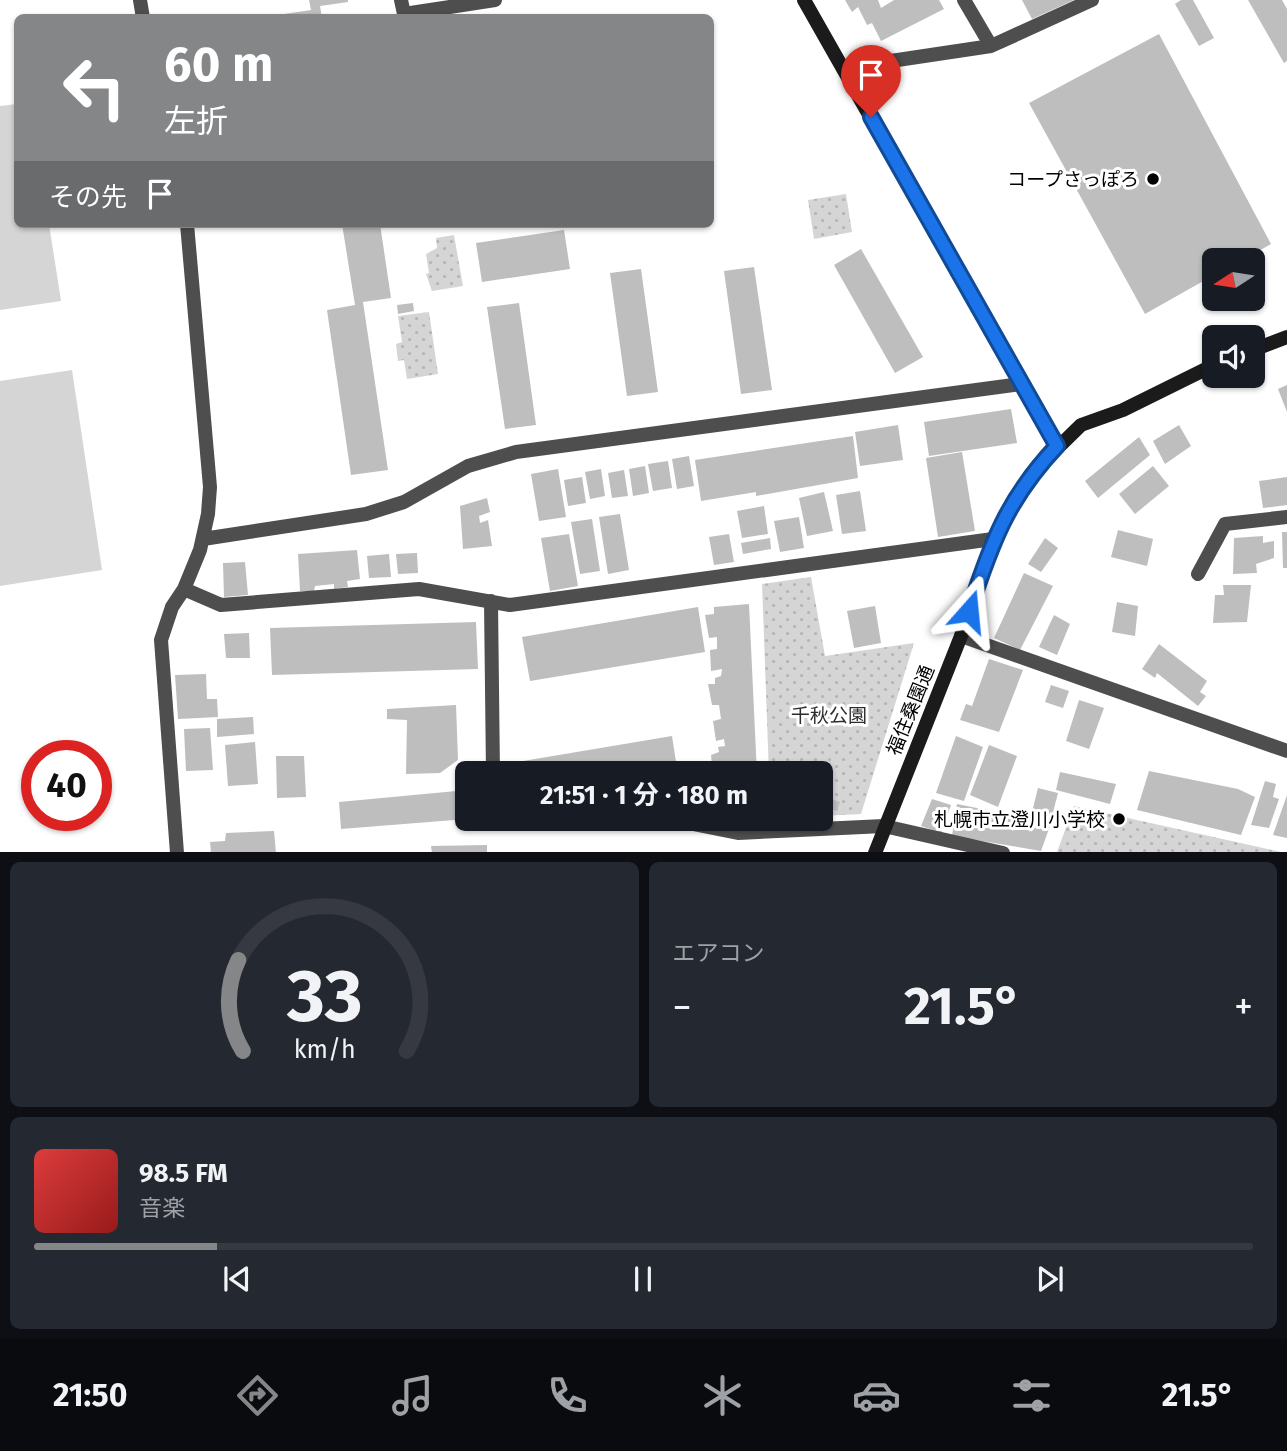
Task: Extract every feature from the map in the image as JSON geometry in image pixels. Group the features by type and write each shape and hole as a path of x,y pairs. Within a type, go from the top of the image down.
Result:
{"street":[{"path":"401,0 404,14 495,0"},
{"path":"804,0 1057,446"},
{"path":"964,0 991,46"},
{"path":"844,68 991,46 1092,0"},
{"path":"177,852 160,640 172,607 184,589 202,539 210,486 187,228"},
{"path":"1265,345 1287,337"},
{"name":"福住桑園通","path":"875,852 961,636 993,539 1031,474 1081,425 1123,410 1202,371"},
{"path":"202,539 366,514 404,502 468,466 516,452 1021,384"},
{"path":"1198,574 1225,524 1287,517"},
{"path":"184,589 221,605 419,589 510,605 993,539"},
{"path":"491,601 493,761"},
{"path":"961,636 1287,751"},
{"path":"833,828 884,826 1003,852"},
{"path":"728,831 780,831"}],"green space":[{"path":"14,104 14,228 50,228 61,301 0,310 0,106"},
{"path":"846,194 852,232 814,239 808,200"},
{"path":"454,235 463,286 432,291 426,274 429,273 426,254 437,248 436,238"},
{"path":"429,312 438,374 407,379 404,360 398,361 396,344 402,342 398,316"},
{"path":"72,370 102,570 0,586 0,381"},
{"name":"千秋公園","path":"811,577 825,656 914,643 861,814 833,815 833,761 769,761 762,584"},
{"name":"札幌市立澄川小学校","path":"1074,806 1281,852 1057,852"}],"building":[{"path":"309,0 348,0 320,6 321,14 284,14 311,10"},
{"path":"845,0 878,0 881,8 894,0 939,0 944,9 881,41 872,23 867,25 858,7 852,12"},
{"path":"1022,0 1074,0 1032,19"},
{"path":"1181,0 1193,0 1214,38 1199,46 1175,4"},
{"path":"1248,0 1282,0 1287,9 1287,61 1284,63"},
{"path":"1159,34 1271,244 1264,248 1202,248 1202,282 1145,314 1029,103"},
{"path":"343,228 381,228 391,298 363,302 388,470 351,475 327,310 355,305"},
{"path":"564,230 570,269 482,282 476,243"},
{"path":"861,249 923,357 895,373 834,265"},
{"path":"754,267 772,390 741,394 724,271"},
{"path":"641,269 658,392 627,396 610,273"},
{"path":"413,303 414,311 398,314 397,305"},
{"path":"519,303 536,425 505,429 487,307"},
{"path":"1287,385 1287,412 1278,389"},
{"path":"1011,409 1017,443 929,456 924,422"},
{"path":"898,425 903,460 860,466 855,432"},
{"path":"1179,425 1191,446 1165,464 1153,441"},
{"path":"853,436 858,478 756,496 756,492 701,501 695,460"},
{"path":"1139,437 1150,455 1098,498 1085,481"},
{"path":"962,452 975,531 938,537 926,458"},
{"path":"689,456 694,486 677,489 672,459"},
{"path":"668,461 672,488 653,491 648,464"},
{"path":"645,466 649,493 633,496 629,469"},
{"path":"1153,466 1169,486 1135,514 1119,494"},
{"path":"558,469 566,517 539,521 531,474"},
{"path":"601,469 605,496 590,499 585,472"},
{"path":"624,470 628,496 612,498 608,473"},
{"path":"582,477 586,503 568,506 564,480"},
{"path":"1287,477 1287,505 1263,508 1259,481"},
{"path":"860,491 866,531 842,534 836,495"},
{"path":"824,492 833,531 807,536 799,498"},
{"path":"487,498 490,512 479,516 480,523 488,520 492,546 463,549 460,506"},
{"path":"764,506 768,534 742,538 737,511"},
{"path":"620,514 629,570 608,574 599,517"},
{"path":"799,517 804,548 780,552 774,521"},
{"path":"592,519 600,571 580,574 571,522"},
{"path":"1118,530 1153,539 1147,566 1111,557"},
{"path":"1282,532 1287,532 1287,568 1283,568"},
{"path":"569,534 578,586 550,591 541,538"},
{"path":"729,534 734,562 714,565 709,537"},
{"path":"1263,536 1263,543 1274,541 1274,558 1256,564 1257,573 1233,574 1234,538"},
{"path":"770,538 771,549 743,554 741,543"},
{"path":"1045,538 1058,548 1041,572 1028,564"},
{"path":"357,550 360,579 347,581 348,587 334,589 334,584 315,586 314,591 300,591 298,554"},
{"path":"417,553 418,573 398,574 396,554"},
{"path":"389,554 391,577 369,578 367,556"},
{"path":"245,562 248,595 224,597 223,563"},
{"path":"1024,573 1053,586 1020,650 994,638"},
{"path":"1223,585 1251,585 1247,622 1213,623 1215,595 1224,595"},
{"path":"1117,602 1138,606 1135,636 1112,632"},
{"path":"749,604 756,761 712,761 711,755 719,752 718,747 725,746 724,739 716,741 713,721 721,719 719,705 712,705 708,684 715,684 715,678 721,676 722,669 711,671 710,650 717,649 717,637 709,638 705,615 714,614 714,607"},
{"path":"875,606 881,643 854,648 847,611"},
{"path":"698,607 705,652 530,681 522,637"},
{"path":"1054,615 1070,624 1057,655 1039,647"},
{"path":"476,622 478,669 272,675 270,628"},
{"path":"249,633 250,658 226,658 224,634"},
{"path":"1159,644 1207,681 1200,692 1206,696 1198,706 1157,673 1155,678 1142,669"},
{"path":"989,659 1023,670 999,732 960,720 966,704 972,706"},
{"path":"206,674 207,699 217,699 218,717 178,719 175,675"},
{"path":"1051,685 1069,691 1063,708 1045,702"},
{"path":"1079,700 1104,708 1089,749 1066,741"},
{"path":"456,705 458,760 440,773 406,774 407,720 387,719 387,709"},
{"path":"253,717 254,734 217,737 217,719"},
{"path":"210,728 213,770 186,771 184,729"},
{"path":"672,736 676,761 523,761"},
{"path":"956,736 983,747 964,801 936,793"},
{"path":"255,742 258,784 228,786 225,745"},
{"path":"989,745 1017,756 998,807 970,795"},
{"path":"276,756 304,756 306,797 277,798"},
{"path":"1149,771 1238,789 1255,797 1241,835 1137,810"},
{"path":"1060,772 1116,784 1110,804 1056,790"},
{"path":"1265,781 1276,784 1273,797 1279,799 1269,828 1251,825"},
{"path":"1038,788 1058,793 1052,816 1032,812"},
{"path":"455,791 455,820 341,829 339,802"},
{"path":"1287,795 1287,838 1273,835"},
{"path":"932,799 951,805 941,833 921,826"},
{"path":"833,800 840,802 837,811 833,810"},
{"path":"957,804 1051,823 1041,851 952,836"},
{"path":"274,831 276,852 211,852 210,842 225,841 226,833"},
{"path":"487,845 487,852 432,852 431,846"}],"place":[{"name":"コープさっぽろ","path":"1153,179"},
{"name":"札幌市立澄川小学校","path":"1119,819"}],"route":[{"path":"871,117 1057,446 1031,474 993,539 969,611"}]}
